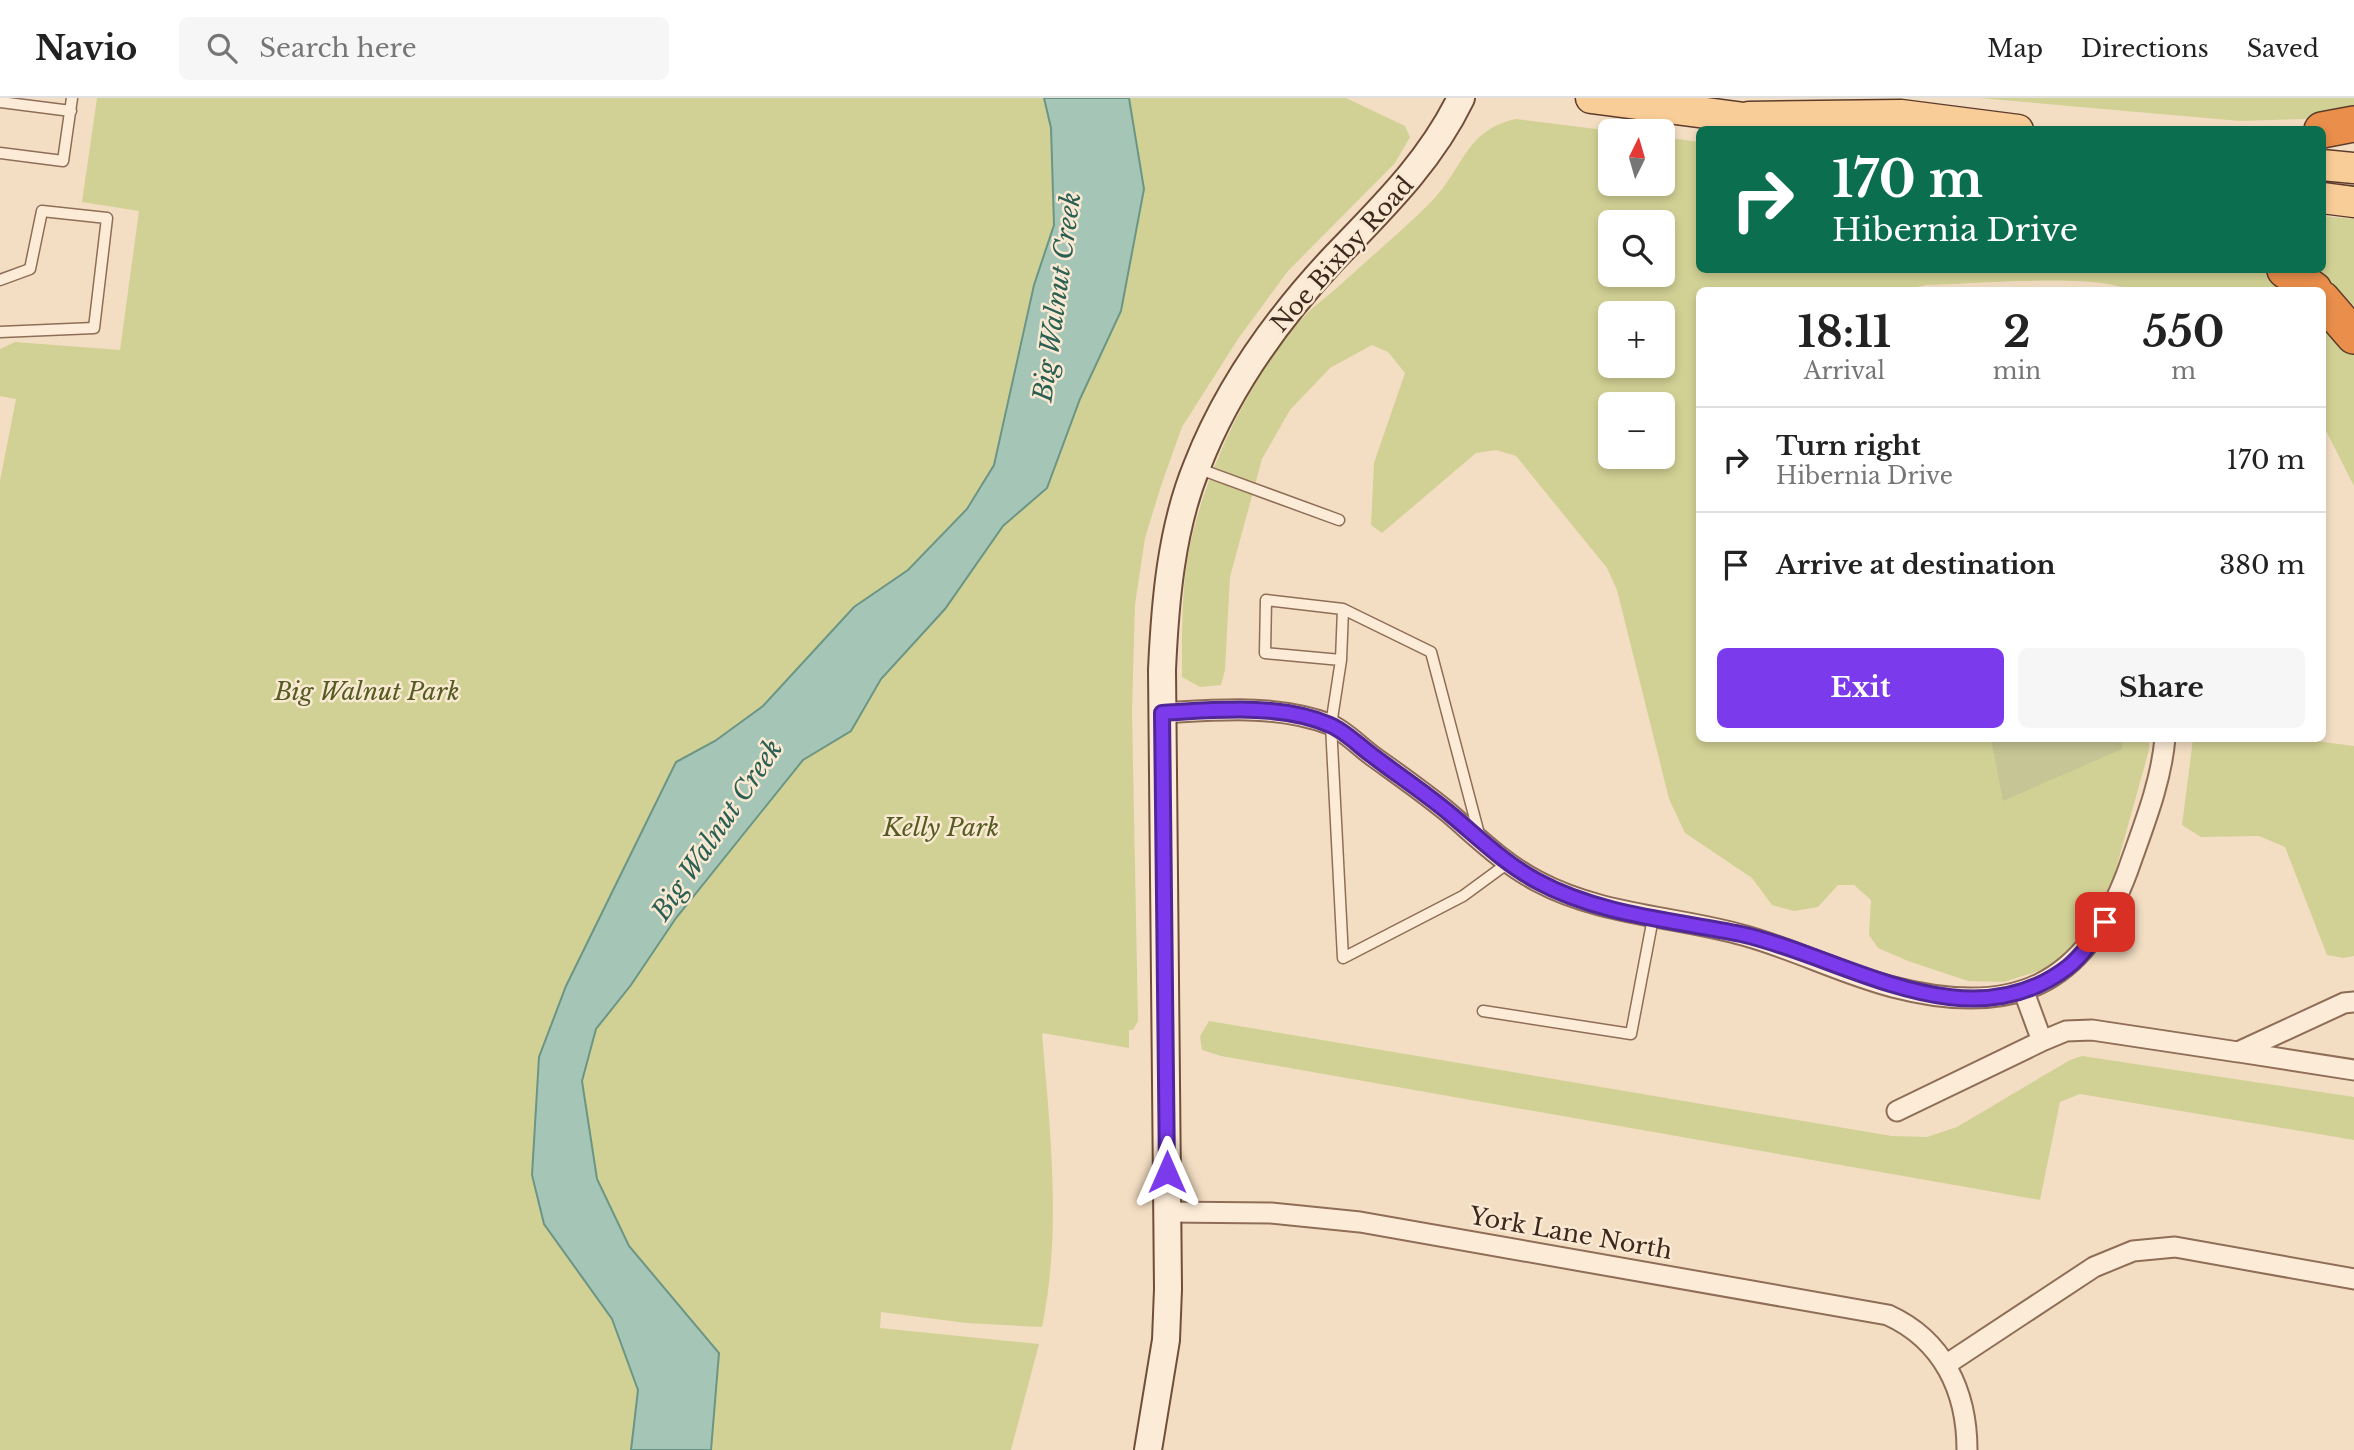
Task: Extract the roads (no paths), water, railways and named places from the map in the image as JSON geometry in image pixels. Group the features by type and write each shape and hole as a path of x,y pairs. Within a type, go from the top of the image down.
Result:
{"highway":[{"path":"2326,129 2354,124"},
{"path":"2289,273 2310,287"},
{"path":"2326,304 2354,336"}],"main road":[{"path":"1591,98 1749,117 1791,126"},
{"path":"1749,117 1901,115 1987,126"},
{"path":"2326,165 2354,168"},
{"path":"2326,198 2354,202"}],"street":[{"name":"Noe Bixby Road","path":"1148,1450 1166,1340 1162,713 1164,625 1170,577 1196,467 1224,409 1270,334 1326,268 1413,176 1461,98"},
{"path":"1162,713 1258,710 1331,725 1448,812 1508,863 1569,896 1653,918 1743,935 1892,986 1951,997 2002,996 2024,992 2069,966 2084,952 2105,922 2120,890 2154,799 2164,742"},
{"path":"2024,992 2042,1041"},
{"path":"2238,1052 2344,1003 2354,1002"},
{"path":"1897,1111 2066,1031 2092,1030 2354,1070"},
{"name":"York Lane North","path":"1167,1212 1271,1213 1360,1222 1871,1311 1914,1329 1947,1364"},
{"path":"1967,1450 1964,1411 1947,1364 2094,1267 2133,1251 2175,1247 2354,1279"}],"lane":[{"path":"0,153 63,161 72,98"},
{"path":"0,102 71,111"},
{"path":"0,279 30,269 42,211 107,218 94,328 0,332"},
{"path":"1196,467 1339,520"},
{"path":"1341,660 1265,653 1266,600 1343,609 1431,652 1481,842"},
{"path":"1343,609 1341,660 1331,725 1343,958 1463,896 1508,863"},
{"path":"1483,1011 1631,1034 1653,918"}],"water":[{"name":"Big Walnut Creek","path":"1044,98 1129,98 1144,189 1121,311 1080,399 1047,488 1003,526 945,609 881,679 851,731 803,760 676,918 631,985 596,1029 582,1081 597,1179 629,1246 719,1353 711,1450 631,1450 638,1390 612,1319 544,1224 532,1175 539,1057 566,986 676,762 715,741 763,706 854,607 908,570 967,509 994,465 1034,285 1054,225 1051,128"}],"park label":[{"name":"Big Walnut Park","path":"367,691"},
{"name":"Kelly Park","path":"941,827"}]}
